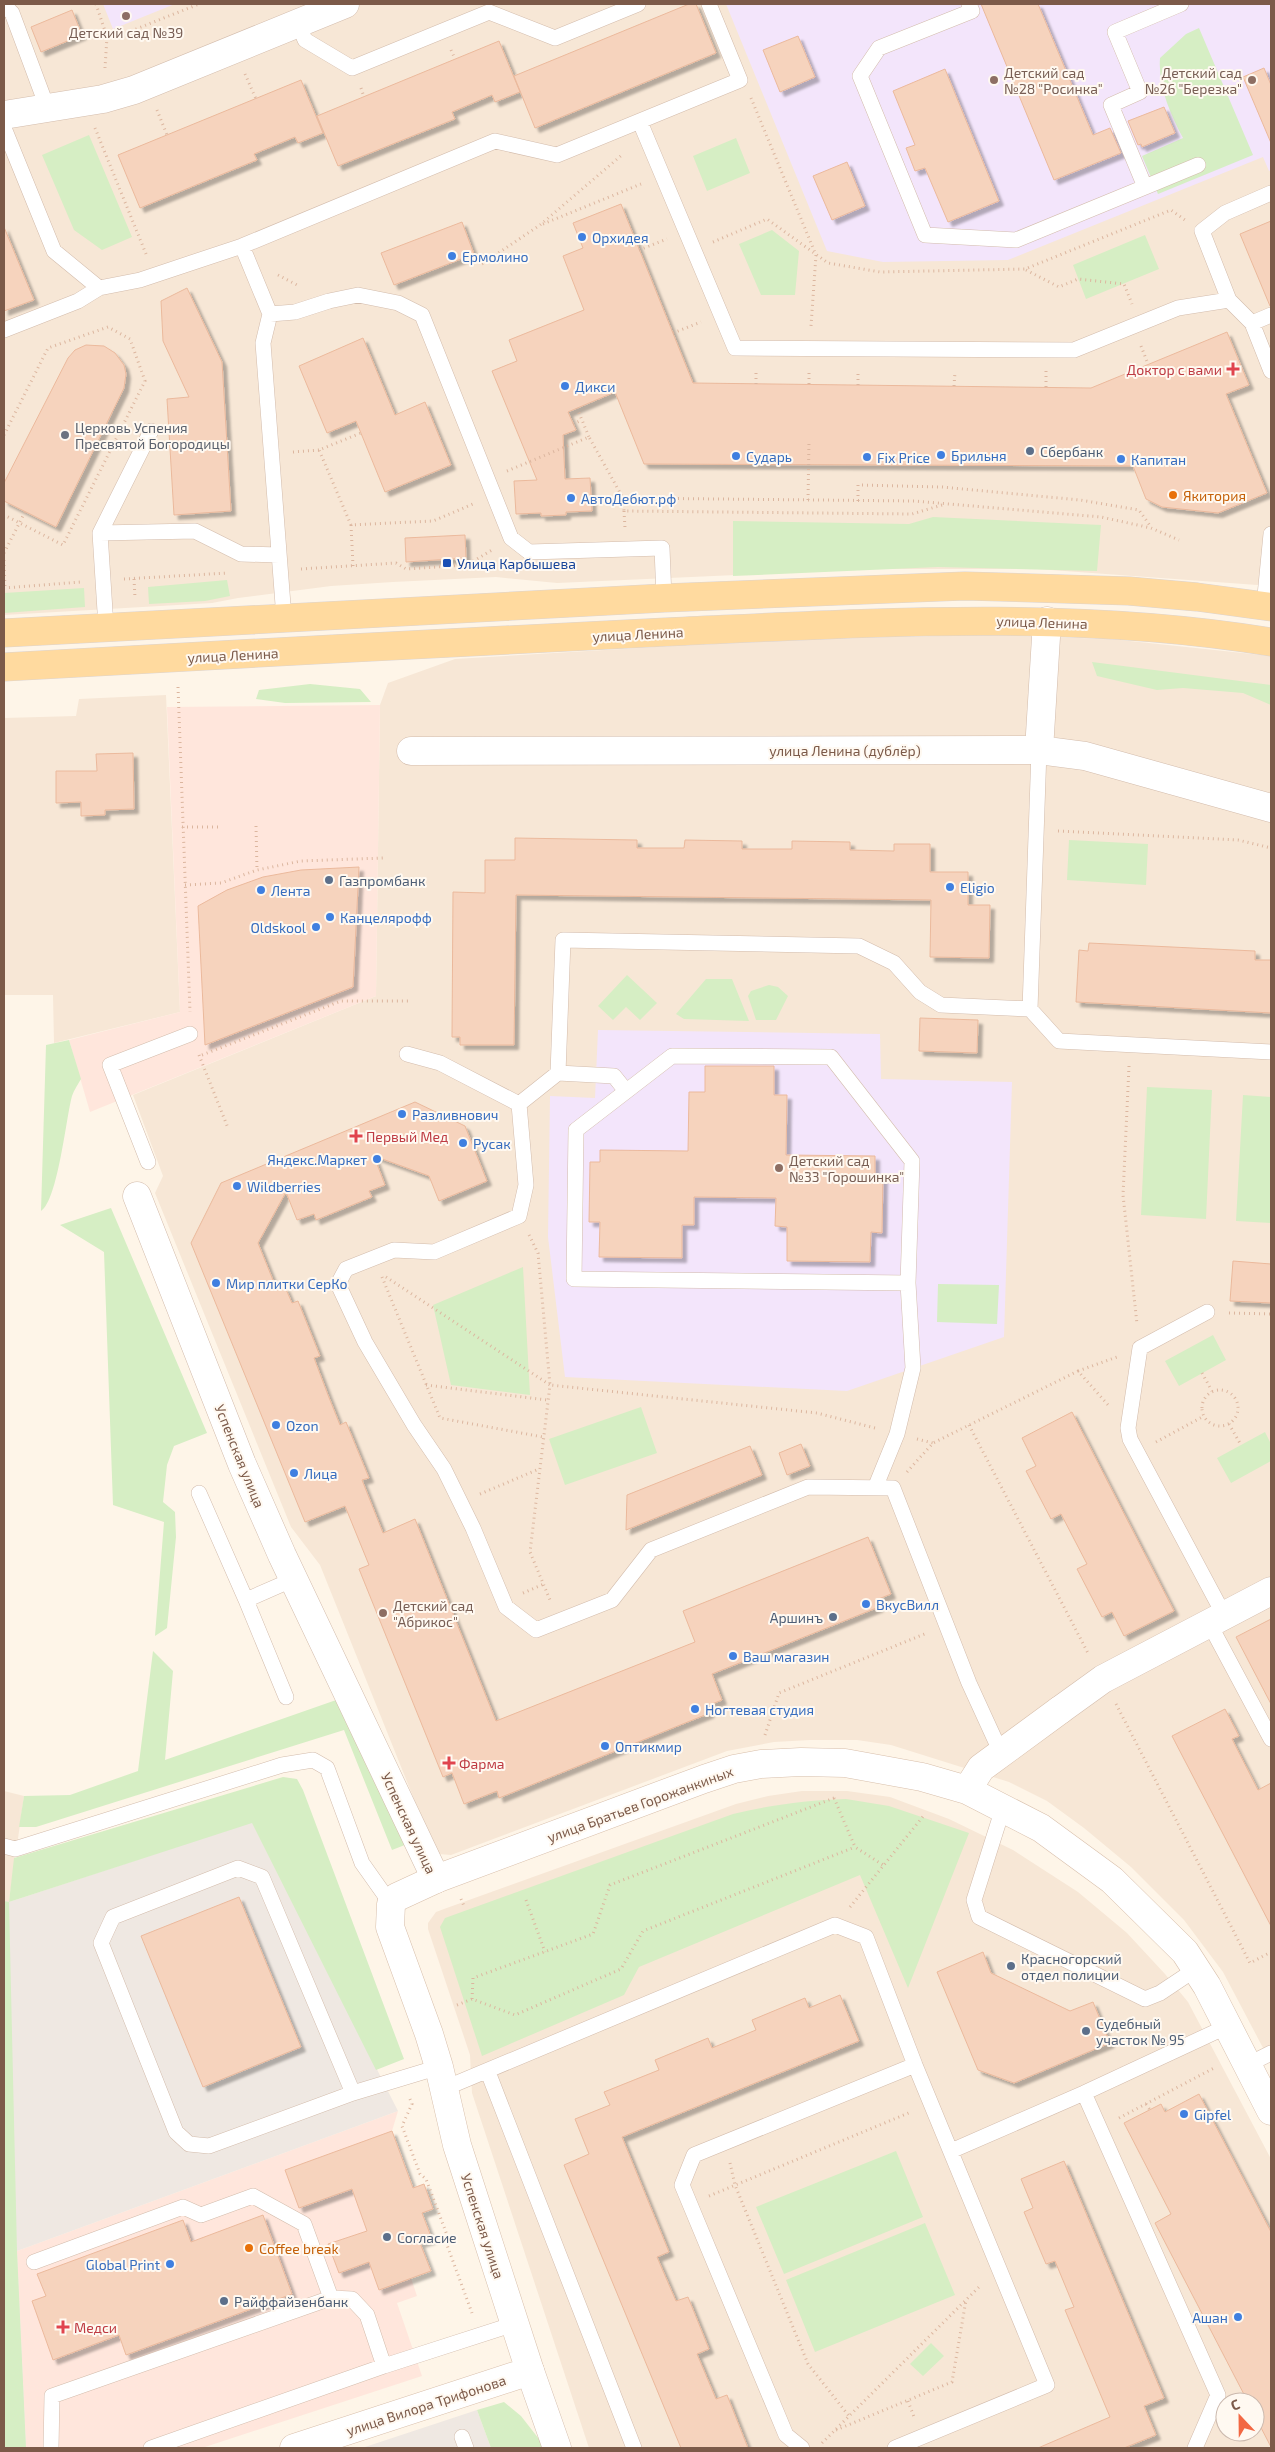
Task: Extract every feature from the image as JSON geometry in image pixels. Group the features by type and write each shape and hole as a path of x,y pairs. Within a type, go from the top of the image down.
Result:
{"main road":[{"path":"4,633 664,598 956,587 1129,590 1268,607"},
{"name":"улица Ленина","path":"4,668 898,621 1047,621 1191,631 1271,642"}],"street":[{"path":"4,115 93,100 134,90 345,4"},
{"path":"1039,750 1047,621"},
{"name":"улица Ленина (дублёр)","path":"411,751 1039,750 1085,756 1271,808"},
{"name":"Успенская улица","path":"137,1196 242,1464 294,1579 436,1879 397,1897 391,1904 390,1927 441,2078 457,2145 514,2324 557,2448"},
{"path":"966,1790 981,1768 1103,1679 1271,1590"},
{"name":"улица Братьев Горожанкиных","path":"436,1879 704,1779 761,1764 801,1762 846,1763 913,1776 966,1790 1041,1828 1112,1880 1148,1913 1190,1961 1228,2026 1271,2111"},
{"name":"улица Вилора Трифонова","path":"294,2448 530,2370"}],"lane":[{"path":"298,23 305,40 352,68 490,12 555,38 638,4"},
{"path":"4,330 78,301 99,288 245,253 495,141 557,155 643,128 740,80 709,4"},
{"path":"969,4 972,11 879,48 860,76 925,235 1016,240 1198,165"},
{"path":"1145,187 1111,105 1140,92 1114,32 1181,4"},
{"path":"4,5 12,14 47,107"},
{"path":"4,128 54,251 99,288"},
{"path":"643,128 735,348 1074,350 1178,308 1229,300"},
{"path":"1271,193 1225,213 1202,231 1229,300 1252,323 1271,371"},
{"path":"245,253 270,314 263,343 284,618"},
{"path":"270,314 296,312 329,301 358,295 398,303 422,315 511,538 529,552 662,548 664,598"},
{"path":"1252,323 1271,316"},
{"path":"106,627 100,533 151,431"},
{"path":"100,533 195,531 241,554 279,555"},
{"path":"1268,607 1271,534"},
{"path":"1039,750 1030,1009 1059,1041 1271,1052"},
{"path":"558,1073 563,940 859,946 894,963 920,992 941,1005 1030,1009"},
{"path":"148,1162 110,1065 190,1034"},
{"path":"408,1054 440,1063 519,1104"},
{"path":"875,1488 897,1434 913,1368 908,1283 912,1161 831,1057 672,1056 576,1130 574,1279 908,1283"},
{"path":"519,1104 558,1073 614,1076 626,1091"},
{"path":"519,1104 526,1185 520,1216 434,1252 394,1250 346,1269 338,1284 365,1342 414,1425 444,1469 506,1606 536,1630 612,1600 651,1550 808,1487 893,1488 969,1683 1001,1753"},
{"path":"1207,1312 1140,1348 1128,1428 1130,1439 1270,1733"},
{"path":"199,1493 286,1698"},
{"path":"246,1600 294,1579"},
{"path":"4,1846 15,1849 282,1765 313,1760 327,1768 362,1863 391,1904"},
{"path":"1003,1808 974,1900 979,1917 1145,1999 1160,1993 1190,1961"},
{"path":"353,2093 262,1877 238,1868 113,1916 101,1943 176,2132 189,2144 209,2146 353,2093 403,2078 441,2078 488,2072 835,1924 866,1937 915,2065 1048,2385 895,2448"},
{"path":"950,2151 1084,2093 1228,2026"},
{"path":"1248,2065 1271,2053"},
{"path":"802,2448 786,2435 682,2185 694,2155 915,2065"},
{"path":"488,2072 634,2448"},
{"path":"1084,2093 1218,2395 1195,2448"},
{"path":"34,2262 127,2234 183,2207 201,2215 253,2196 304,2224 331,2298"},
{"path":"51,2448 52,2396 169,2347 331,2298 352,2299 367,2315 384,2366"},
{"path":"151,2448 384,2366 514,2324"}],"path":[{"path":"96,4 107,37 93,100 155,275"},
{"path":"107,37 122,35 199,4"},
{"path":"244,72 256,99"},
{"path":"740,80 750,94 816,255 809,349 809,384"},
{"path":"156,109 167,135"},
{"path":"482,264 540,225 643,128"},
{"path":"540,225 663,176"},
{"path":"245,253 329,301"},
{"path":"1025,269 1059,287 1078,279 1124,284 1140,323"},
{"path":"673,334 721,314"},
{"path":"4,435 48,348 108,328 130,339 145,381 64,545 4,515"},
{"path":"577,408 589,437 623,498 624,512 912,514 945,504"},
{"path":"573,424 582,420"},
{"path":"353,566 351,525 319,450 361,432"},
{"path":"488,480 589,437"},
{"path":"808,500 809,442"},
{"path":"858,500 858,485 942,487 1080,500 1139,510 1151,528"},
{"path":"351,525 433,521 494,495"},
{"path":"623,498 858,500 945,504 1101,517 1151,528 1179,540"},
{"path":"4,553 25,512"},
{"path":"4,560 5,588"},
{"path":"134,579 135,607"},
{"path":"178,687 190,1034 228,1128"},
{"path":"256,826 257,870"},
{"path":"182,828 222,827"},
{"path":"1036,830 1238,840 1271,848"},
{"path":"185,885 221,883 257,870 302,861 383,858"},
{"path":"199,1056 341,1000 408,1001"},
{"path":"893,1488 934,1443 1078,1371 1140,1348 1123,1195 1130,1045"},
{"path":"520,1216 538,1253 550,1385 530,1552 558,1621"},
{"path":"543,1437 440,1418 380,1273 550,1385 817,1413 934,1443"},
{"path":"1207,1312 1271,1314"},
{"path":"1078,1371 1128,1428"},
{"path":"1202,1374 1212,1391"},
{"path":"426,1385 547,1400"},
{"path":"1226,1390 1236,1399 1238,1413 1229,1424 1215,1425 1204,1416 1203,1402 1212,1391 1226,1390"},
{"path":"1137,1452 1204,1416"},
{"path":"1229,1424 1241,1445"},
{"path":"460,1502 539,1469"},
{"path":"764,1738 779,1692 946,1625"},
{"path":"472,1999 473,1978 593,1934 610,1885 834,1797 855,1847 884,1865"},
{"path":"835,1924 925,1814"},
{"path":"457,2005 472,1999 515,2015 621,1969 643,1931 855,1847"},
{"path":"526,1900 545,1952"},
{"path":"1250,1963 1271,1952"},
{"path":"1100,2128 1216,2067"},
{"path":"403,2078 412,2104 402,2126 420,2174 426,2179 447,2235 447,2245 480,2335"},
{"path":"690,2204 931,2103"},
{"path":"1146,2104 1150,2110"},
{"path":"725,2143 735,2185 808,2364 849,2416"},
{"path":"816,2448 999,2267"},
{"path":"833,2432 952,2382 966,2300"}],"shaded area":[{"path":"4,4 1271,4 1271,586 1037,569 868,569 557,583 496,577 331,586 212,603 4,615"},
{"name":"Детский сад №39","path":"103,4 175,4 113,29"},
{"name":"Детский сад №28 \"Росинка\"","path":"726,4 1271,4 1271,170 1269,171 1263,157 1008,260 883,262 827,251"},
{"path":"989,635 1111,639 1271,656 1271,2063 1223,1972 1184,1920 1131,1867 1084,1828 1047,1801 1009,1782 891,1745 857,1740 810,1740 774,1742 727,1751 451,1855 439,1854 420,1814 320,1565 291,1527 155,1193 163,1176 133,1095 376,996 380,705 388,683 455,659 787,639"},
{"path":"166,695 180,1012 54,1043 53,995 4,995 4,718 76,716 79,699"},
{"path":"380,705 376,996 90,1112 69,1040 180,1012 167,707"},
{"name":"Детский сад №33 \"Горошинка\"","path":"598,1030 880,1034 881,1079 1012,1082 1004,1337 847,1391 565,1377 548,1237 550,1096 595,1098"},
{"path":"4,1791 24,1796 9,1902 4,1901"},
{"path":"802,1791 847,1791 890,1797 949,1819 1013,1850 1078,1892 1127,1933 1165,1974 1188,2002 1271,2159 1271,2448 589,2448 472,2093 470,2055 428,1929 428,1923 436,1912 736,1804 768,1796"},
{"path":"252,1822 398,2111 17,2251 26,2448 4,2448 4,1901 9,1902"},
{"path":"398,2111 392,2131 413,2188 424,2184 433,2209 422,2213 432,2239 421,2244 431,2271 411,2278 417,2296 397,2303 422,2376 202,2448 26,2448 17,2251"},
{"path":"477,2410 491,2448 362,2448"}],"green space":[{"path":"1199,28 1253,155 1158,194 1142,156 1183,138 1169,109 1163,89 1160,58 1186,34"},
{"path":"89,135 132,237 102,250 74,230 42,155"},
{"path":"736,138 750,173 707,191 693,156"},
{"path":"772,230 799,251 795,295 761,295 739,244"},
{"path":"1145,235 1159,269 1086,299 1073,265"},
{"path":"933,517 1101,525 1097,571 938,567 733,576 733,521 909,524"},
{"path":"227,580 230,596 205,601 149,604 148,587"},
{"path":"84,588 85,607 4,613 4,593"},
{"path":"1092,662 1271,685 1271,705 1243,693 1183,688 1157,690 1097,676"},
{"path":"310,684 360,689 371,702 285,703 256,699 259,690"},
{"path":"1069,840 1148,844 1146,885 1067,880"},
{"path":"627,975 657,1003 640,1020 626,1007 613,1020 598,1006"},
{"path":"706,979 732,979 749,1021 684,1019 676,1014"},
{"path":"769,985 778,987 788,996 776,1020 756,1020 748,996 751,991"},
{"path":"69,1040 81,1079 72,1096 57,1176 47,1204 41,1211 46,1045"},
{"path":"1147,1087 1212,1090 1206,1219 1141,1215"},
{"path":"1243,1095 1271,1097 1271,1223 1236,1221"},
{"path":"111,1208 207,1433 174,1446 167,1465 163,1502 175,1512 176,1537 167,1628 155,1636 164,1522 113,1505 104,1252 60,1225"},
{"path":"523,1267 530,1395 451,1385 433,1305"},
{"path":"938,1284 999,1285 997,1324 937,1322"},
{"path":"1213,1335 1226,1360 1179,1386 1165,1361"},
{"path":"641,1407 657,1453 565,1485 549,1439"},
{"path":"1265,1432 1271,1444 1271,1461 1231,1483 1217,1458"},
{"path":"153,1651 173,1671 165,1760 339,1699 410,1843 392,1850 344,1730 36,1827 19,1827 24,1796 70,1795 138,1771"},
{"path":"283,1777 297,1779 303,1790 404,2059 376,2070 252,1823 9,1902 14,1858"},
{"path":"846,1799 889,1806 969,1833 908,1988 860,1875 639,1967 624,1995 482,2056 440,1927 445,1918 733,1814 817,1800"},
{"path":"4,1901 9,1902 17,2251 26,2448 4,2448"},
{"path":"896,2151 923,2217 784,2274 756,2207"},
{"path":"925,2223 955,2295 815,2352 786,2280"},
{"path":"931,2343 944,2356 923,2376 910,2364"},
{"path":"504,2402 521,2416 546,2448 491,2448 477,2410"}],"building":[{"path":"689,4 696,4 716,53 535,128 514,76"},
{"path":"981,4 1038,4 1093,135 1110,128 1121,153 1054,180"},
{"path":"72,10 82,35 41,52 31,27"},
{"path":"798,36 815,77 780,92 763,50"},
{"path":"499,41 520,92 495,102 492,95 452,112 455,119 338,166 317,116"},
{"path":"1264,68 1271,85 1271,143 1243,77"},
{"path":"945,69 999,201 948,222 925,168 915,171 906,148 915,145 893,91"},
{"path":"301,80 323,133 298,143 295,137 254,154 257,160 140,208 118,155"},
{"path":"1164,107 1175,133 1142,147 1141,144 1138,145 1128,121"},
{"path":"847,162 865,206 832,220 813,176"},
{"path":"621,204 693,383 1091,388 1227,332 1249,385 1226,394 1267,493 1218,513 1162,507 1146,499 1133,466 644,464 615,392 568,412 576,430 563,435 565,479 590,478 592,511 566,512 566,515 541,516 541,513 516,514 514,481 537,480 492,371 517,361 509,340 584,310 563,256 583,248 573,223"},
{"path":"1271,221 1271,306 1270,306 1240,234"},
{"path":"462,222 474,254 394,285 381,253"},
{"path":"4,227 34,300 4,311"},
{"path":"187,288 222,362 231,511 174,515 167,399 189,397 163,341 161,301"},
{"path":"363,338 395,415 425,402 451,465 385,492 356,421 327,433 299,366"},
{"name":"Церковь Успения Пресвятой Богородицы","path":"86,345 104,346 115,353 124,365 126,374 124,388 56,527 4,501 4,483 68,358 75,350"},
{"path":"465,535 466,558 406,562 405,538"},
{"path":"133,753 134,809 105,810 105,815 81,816 81,802 56,803 56,771 97,771 96,754"},
{"path":"515,838 637,840 637,848 684,848 685,840 742,841 742,849 792,849 792,841 850,842 850,850 894,851 894,844 930,844 930,872 968,872 968,905 990,905 989,958 930,957 931,900 516,895 514,1045 460,1045 460,1037 452,1037 453,892 485,893 485,860 515,860"},
{"path":"359,867 353,987 205,1045 198,906 227,890 263,877 301,870"},
{"path":"1089,943 1255,951 1255,960 1271,960 1271,1013 1076,1002 1079,950 1088,951"},
{"path":"920,1018 978,1020 977,1053 919,1051"},
{"path":"705,1066 774,1066 774,1095 787,1095 786,1155 875,1156 875,1174 883,1175 882,1233 871,1232 870,1262 787,1261 787,1227 775,1226 776,1198 694,1197 694,1225 682,1225 682,1258 599,1257 600,1222 589,1222 590,1162 600,1162 600,1150 688,1151 689,1092 705,1092"},
{"path":"415,1102 465,1126 487,1181 439,1201 429,1176 374,1156 385,1185 369,1191 372,1197 316,1220 314,1214 297,1220 286,1192 258,1243 277,1290 285,1287 292,1303 298,1301 320,1356 314,1358 340,1425 346,1422 369,1478 362,1480 383,1533 415,1519 496,1721 695,1642 683,1611 868,1537 891,1594 876,1600 879,1607 712,1674 722,1700 707,1706 710,1713 499,1798 497,1791 464,1804 452,1773 443,1777 359,1569 369,1565 345,1506 305,1522 191,1243 221,1183"},
{"path":"1233,1261 1271,1264 1271,1303 1230,1301"},
{"path":"1072,1412 1174,1611 1124,1636 1112,1612 1102,1617 1077,1569 1087,1564 1061,1514 1051,1519 1026,1471 1036,1466 1022,1438"},
{"path":"801,1444 810,1466 787,1475 779,1453"},
{"path":"750,1446 762,1475 626,1530 627,1495"},
{"path":"1271,1619 1271,1704 1236,1637"},
{"path":"1225,1709 1239,1736 1232,1739 1258,1790 1271,1783 1271,1926 1172,1736"},
{"path":"239,1897 301,2047 203,2087 141,1936"},
{"path":"983,1952 991,1973 1070,2011 1093,2002 1110,2043 1014,2083 978,2070 937,1972"},
{"path":"840,1995 859,2041 622,2137 669,2252 657,2257 676,2301 688,2297 709,2349 697,2354 716,2399 727,2395 748,2448 681,2448 564,2165 589,2154 575,2119 610,2105 604,2092 659,2070 655,2060 708,2038 712,2048 756,2030 752,2020 805,1998 809,2008"},
{"name":"Ашан","path":"1199,2094 1271,2232 1271,2447 1265,2435 1265,2392 1243,2392 1155,2223 1171,2214 1124,2123 1161,2104 1165,2112"},
{"path":"392,2131 413,2188 424,2184 433,2209 422,2213 432,2239 420,2243 431,2271 379,2290 369,2262 339,2273 328,2244 367,2231 352,2189 299,2208 285,2170"},
{"path":"1064,2161 1164,2398 1144,2406 1156,2435 1124,2448 1038,2448 1110,2417 1065,2310 1074,2307 1055,2261 1046,2264 1024,2212 1033,2208 1021,2179"},
{"path":"263,2215 292,2294 126,2355 119,2335 53,2360 32,2301 46,2296 37,2274 183,2220 191,2242"}],"place":[{"name":"Детский сад №39","path":"126,16"},
{"name":"Детский сад №28 \"Росинка\"","path":"994,80"},
{"name":"Детский сад №26 \"Березка\"","path":"1252,80"},
{"name":"Орхидея","path":"582,237"},
{"name":"Ермолино","path":"452,256"},
{"name":"Доктор с вами","path":"1233,369"},
{"name":"Дикси","path":"565,386"},
{"name":"Церковь Успения Пресвятой Богородицы","path":"65,435"},
{"name":"Сбербанк","path":"1030,451"},
{"name":"Брильня","path":"941,455"},
{"name":"Сударь","path":"736,456"},
{"name":"Fix Price","path":"867,457"},
{"name":"Капитан","path":"1121,459"},
{"name":"Якитория","path":"1173,495"},
{"name":"АвтоДебют.рф","path":"571,498"},
{"name":"Улица Карбышева","path":"447,563"},
{"name":"Газпромбанк","path":"329,880"},
{"name":"Eligio","path":"950,887"},
{"name":"Лента","path":"261,890"},
{"name":"Канцелярофф","path":"330,917"},
{"name":"Oldskool","path":"316,927"},
{"name":"Разливнович","path":"402,1114"},
{"name":"Первый Мед","path":"356,1136"},
{"name":"Русак","path":"463,1143"},
{"name":"Яндекс.Маркет","path":"377,1159"},
{"name":"Детский сад №33 \"Горошинка\"","path":"779,1168"},
{"name":"Wildberries","path":"237,1186"},
{"name":"Мир плитки СерКо","path":"216,1283"},
{"name":"Ozon","path":"276,1425"},
{"name":"Лица","path":"294,1473"},
{"name":"ВкусВилл","path":"866,1604"},
{"name":"Детский сад \"Абрикос\"","path":"383,1613"},
{"name":"Аршинъ","path":"833,1617"},
{"name":"Ваш магазин","path":"733,1656"},
{"name":"Ногтевая студия","path":"695,1709"},
{"name":"Оптикмир","path":"605,1746"},
{"name":"Фарма","path":"449,1763"},
{"name":"Красногорский отдел полиции","path":"1011,1966"},
{"name":"Судебный участок № 95","path":"1086,2031"},
{"name":"Gipfel","path":"1184,2114"},
{"name":"Согласие","path":"387,2237"},
{"name":"Coffee break","path":"249,2248"},
{"name":"Global Print","path":"170,2264"},
{"name":"Райффайзенбанк","path":"224,2301"},
{"name":"Ашан","path":"1238,2317"},
{"name":"Медси","path":"63,2327"}]}
